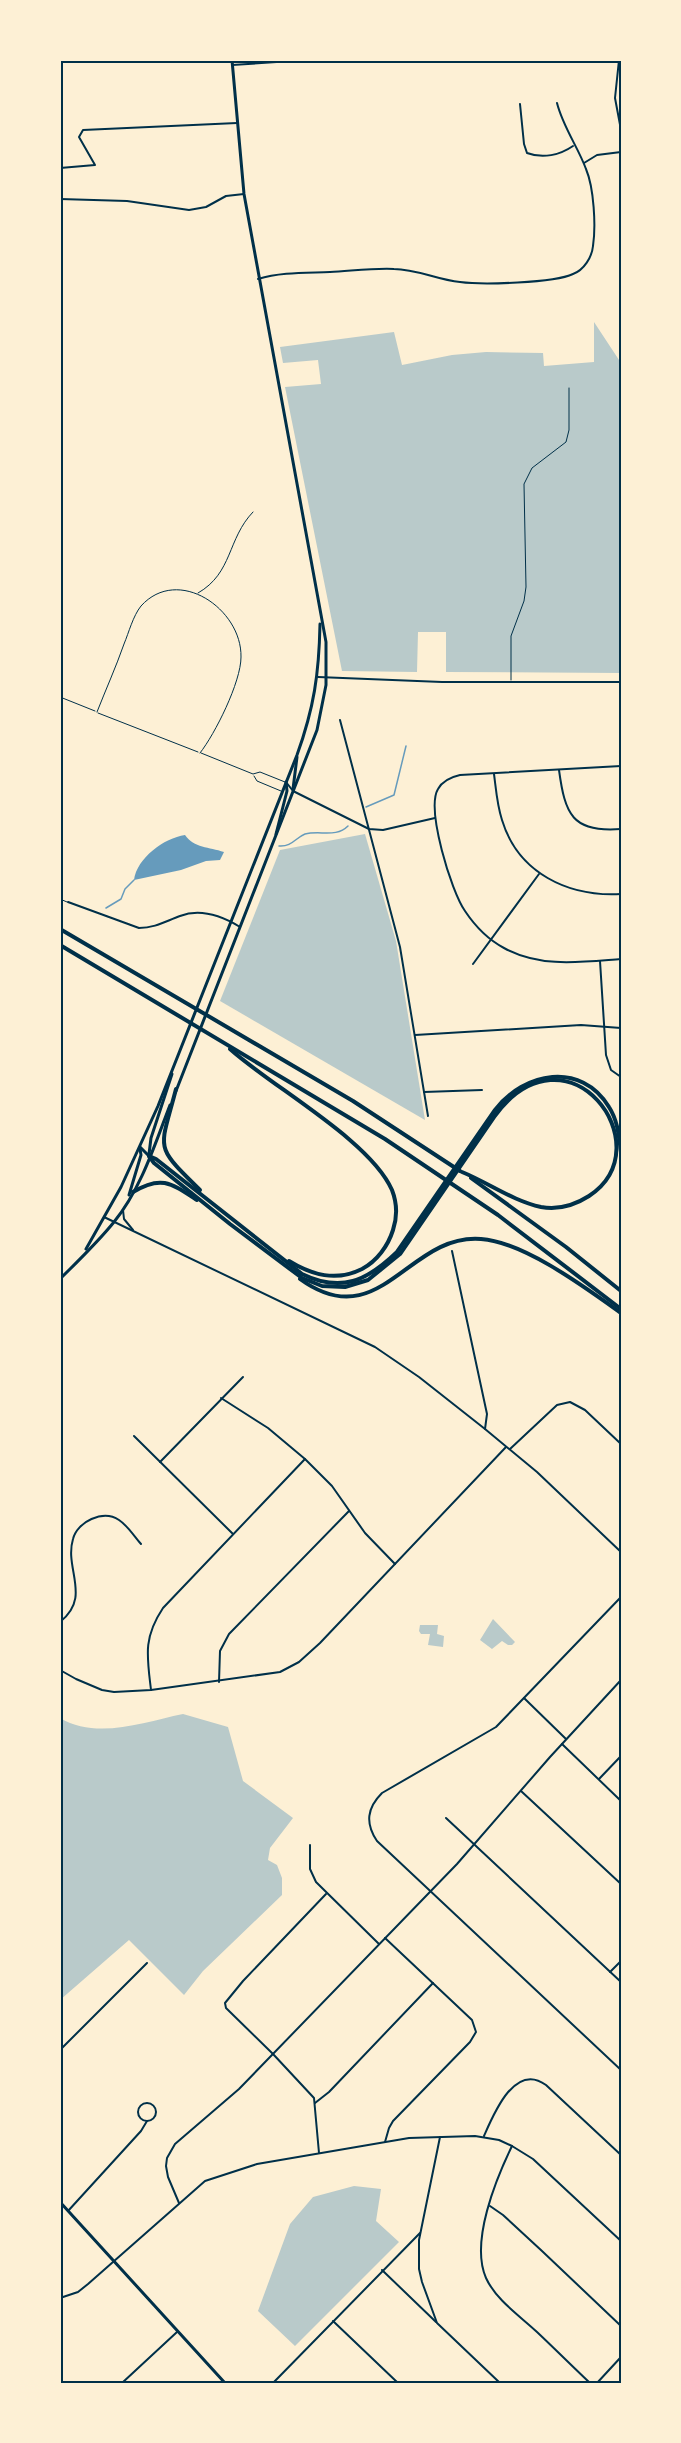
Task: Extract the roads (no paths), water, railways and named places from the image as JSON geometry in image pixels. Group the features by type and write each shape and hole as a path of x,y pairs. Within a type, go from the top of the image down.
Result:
{"highway":[{"path":"60,929 353,1101 462,1172 566,1247 621,1291"},
{"path":"60,945 337,1110 446,1179 574,1271 621,1311"},
{"path":"223,1043 371,1160 390,1188 395,1203 395,1223 383,1252 372,1263 350,1274 323,1276 310,1273 270,1250"},
{"path":"291,1271 313,1283 332,1287 354,1285 368,1280 388,1266 406,1247 495,1110 511,1092 534,1079 566,1078 587,1086 605,1102 615,1117 621,1152"},
{"path":"462,1172 525,1202 550,1208 572,1205 592,1194 609,1174 615,1155 615,1134 610,1116 591,1092 556,1080 540,1082 520,1089 506,1102 463,1160"},
{"path":"176,1089 163,1133 165,1152 169,1159 213,1204"},
{"path":"149,1156 154,1163 306,1284 320,1291 340,1296 354,1296 381,1287 425,1255 446,1244 483,1239 498,1241 538,1259 621,1311"},
{"path":"149,1156 156,1159 270,1250 312,1279 335,1284 362,1279 384,1265 397,1252 446,1187"},
{"path":"133,1192 149,1183 167,1183 213,1210"}],"main road":[{"path":"126,1202 149,1156 275,841 317,730 326,678 327,653 244,194 232,62"},
{"path":"275,841 286,782 311,711 318,677 320,619"},
{"path":"293,791 297,755"},
{"path":"84,1253 140,1146 285,791"},
{"path":"149,1156 151,1138 176,1061"},
{"path":"140,1146 149,1156"},
{"path":"60,1279 123,1210 141,1155 140,1146"},
{"path":"60,2202 225,2383"}],"street":[{"path":"232,62 307,60"},
{"path":"620,60 615,98 621,130"},
{"path":"258,279 294,274 393,268 421,271 450,281 471,283 536,280 573,274 585,266 593,247 591,187 584,163 574,146 556,103"},
{"path":"520,104 527,153 548,156 565,152 574,146"},
{"path":"60,168 95,165 79,137 83,130 237,123"},
{"path":"584,163 597,155 621,152"},
{"path":"60,200 127,201 189,210 206,207 226,196 244,194"},
{"path":"318,677 511,682 621,682"},
{"path":"340,720 400,947 428,1116"},
{"path":"621,766 460,775 447,779 437,790 434,800 435,818 452,887 467,914 491,939 503,948 534,960 562,963 621,959"},
{"path":"559,770 565,805 575,821 598,830 621,829"},
{"path":"494,774 498,802 507,834 523,858 539,874 564,888 577,892 621,894"},
{"path":"286,782 293,791 369,829 383,830 435,818"},
{"path":"285,791 293,791"},
{"path":"473,964 539,874"},
{"path":"68,902 139,928 150,928 197,912 240,927"},
{"path":"600,961 608,1064 611,1070 621,1077"},
{"path":"415,1035 581,1025 621,1028"},
{"path":"424,1092 482,1090"},
{"path":"123,1210 127,1225 135,1232"},
{"path":"104,1217 375,1347 419,1377 510,1449 621,1552"},
{"path":"452,1251 487,1414 485,1429"},
{"path":"160,1462 243,1377"},
{"path":"221,1398 278,1435 305,1459 332,1486 365,1533 395,1564"},
{"path":"510,1449 557,1405 570,1402 585,1410 621,1444"},
{"path":"134,1436 233,1534"},
{"path":"60,1670 102,1690 114,1692 219,1682 280,1672 299,1662 506,1447"},
{"path":"151,1690 146,1652 147,1641 155,1620 174,1594 305,1459"},
{"path":"219,1682 220,1652 229,1634 350,1511"},
{"path":"60,1622 72,1610 75,1600 76,1582 71,1550 72,1541 79,1528 97,1517 114,1517 126,1526 141,1544"},
{"path":"621,1597 487,1734 382,1792 375,1800 369,1815 372,1832 395,1858 621,2070"},
{"path":"179,2203 168,2178 166,2166 172,2148 239,2089 431,1891 475,1845 566,1739 621,1680"},
{"path":"524,1698 566,1739"},
{"path":"562,1744 621,1801"},
{"path":"599,1779 621,1756"},
{"path":"521,1791 621,1884"},
{"path":"446,1818 621,1982"},
{"path":"310,1845 310,1869 316,1882 379,1944"},
{"path":"319,2153 315,2103 308,2091 226,2008 225,2003 326,1894"},
{"path":"385,1938 472,2020 476,2032 470,2042 393,2121 388,2128 385,2142"},
{"path":"610,1972 621,1961"},
{"path":"60,2050 147,1963"},
{"path":"315,2103 329,2092 433,1983"},
{"path":"484,2137 508,2093 524,2079 531,2077 546,2085 621,2155"},
{"path":"68,2211 141,2132 147,2121 154,2117 156,2112 154,2107 147,2104 139,2108 138,2114 141,2119 147,2121"},
{"path":"437,2323 419,2269 421,2232 440,2137"},
{"path":"60,2298 78,2292 196,2187 220,2175 257,2164 385,2142 440,2137 484,2137 512,2146 533,2159 621,2241"},
{"path":"512,2146 498,2175 489,2206 482,2241 485,2277 502,2300 590,2383"},
{"path":"489,2206 511,2222 621,2326"},
{"path":"273,2383 421,2232"},
{"path":"382,2270 500,2383"},
{"path":"333,2321 398,2383"},
{"path":"122,2383 178,2331"},
{"path":"598,2383 621,2357"}],"lane":[{"path":"511,682 511,636 524,601 526,587 524,484 528,472 566,442 569,430 569,388"},
{"path":"197,593 219,577 241,527 253,512"},
{"path":"97,712 142,605 160,593 184,591 197,593 219,606 230,619 238,634 242,657 216,731 200,753"},
{"path":"60,697 253,774 260,772 286,782"},
{"path":"253,774 257,781 285,791"},
{"path":"60,899 68,902"}],"water":[{"path":"185,835 197,845 224,852 220,860 206,861 181,870 134,880 140,864 153,850 169,840"}],"waterway":[{"path":"366,807 394,795 406,746"},
{"path":"279,846 290,844 305,834 333,833 348,826"},
{"path":"106,908 121,899 125,889 134,880"}]}
